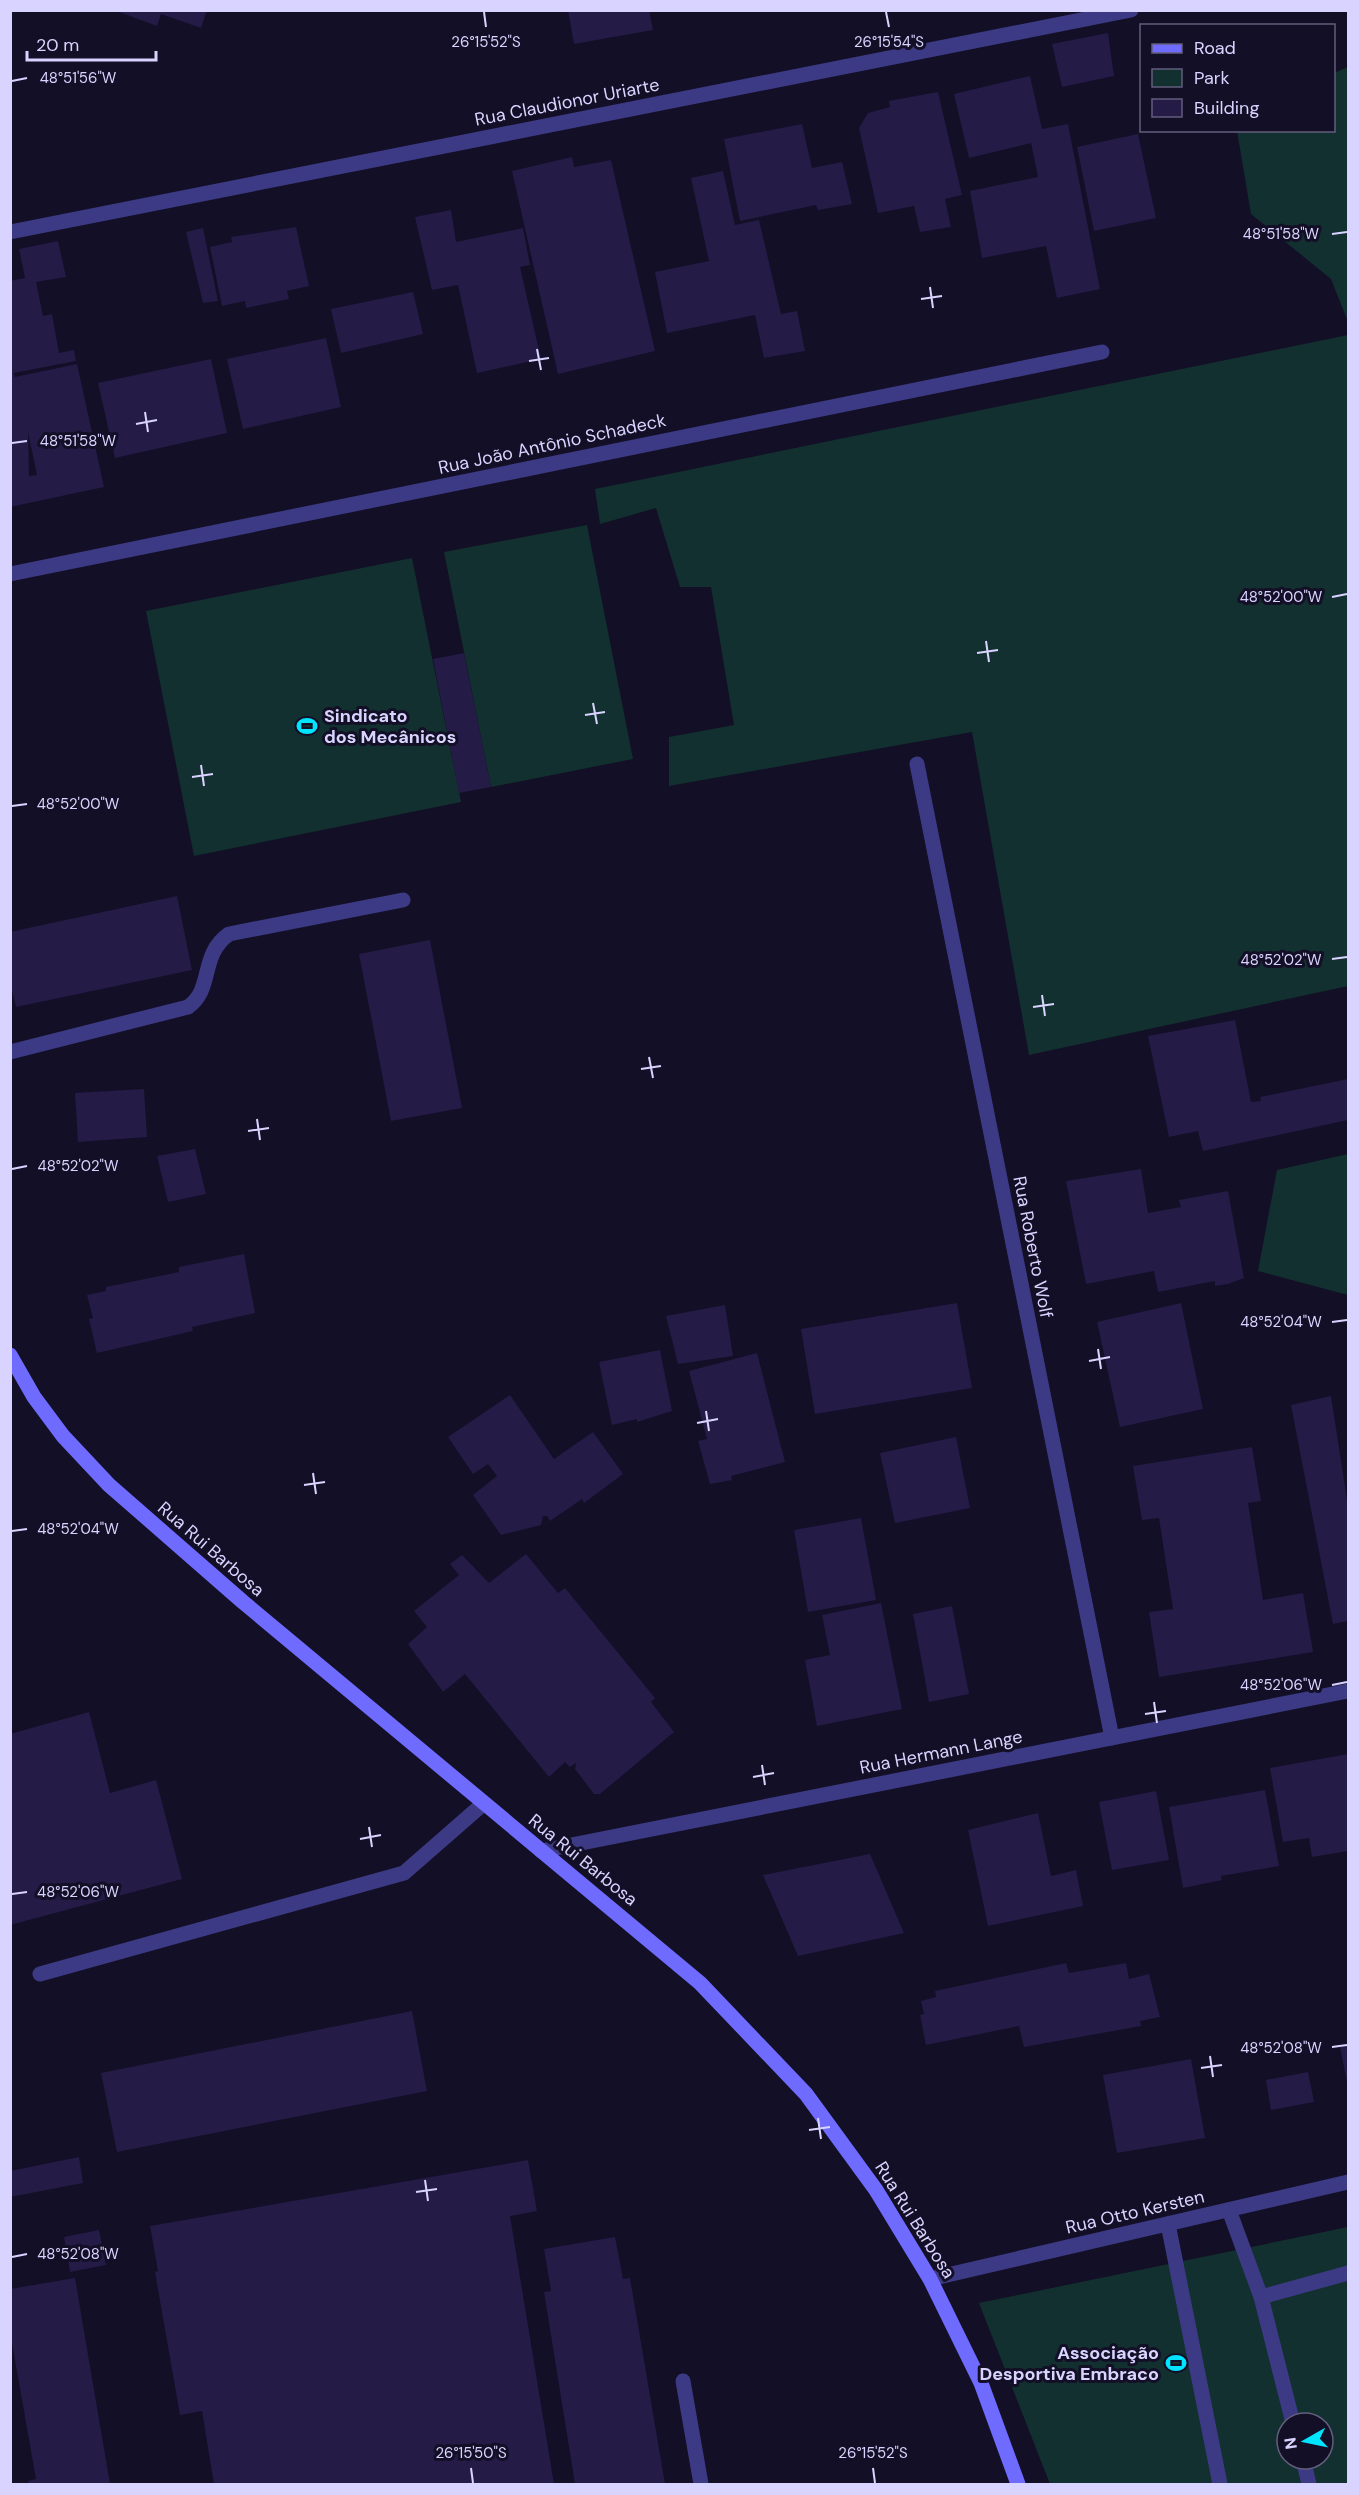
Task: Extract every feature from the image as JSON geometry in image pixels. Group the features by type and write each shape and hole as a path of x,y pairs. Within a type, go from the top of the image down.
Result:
{"main road":[{"name":"Rua Rui Barbosa","path":"10,1355 34,1397 63,1436 109,1485 225,1587 700,1983 806,2094 876,2190 930,2279 981,2383 1018,2484"}],"street":[{"name":"Rua Claudionor Uriarte","path":"10,232 1131,10"},
{"name":"Rua João Antônio Schadeck","path":"10,574 1102,352"},
{"name":"Rua Roberto Wolf","path":"917,764 1112,1738"},
{"path":"10,1052 188,1007 200,997 212,949 229,934 403,900"},
{"name":"Rua Hermann Lange","path":"541,1851 1348,1691"},
{"path":"40,1974 404,1873 483,1804"},
{"name":"Rua Otto Kersten","path":"930,2279 1348,2182"},
{"path":"1229,2210 1261,2297 1290,2411"},
{"path":"1168,2224 1220,2484"},
{"path":"1261,2297 1348,2273"},
{"path":"683,2381 700,2484"}],"green space":[{"path":"1348,67 1348,322 1331,279 1251,214 1237,132 1335,132 1335,73"},
{"path":"1348,335 1348,986 1029,1055 972,732 669,786 669,737 734,725 711,587 680,587 656,508 600,524 595,489"},
{"path":"587,525 633,759 491,787 444,552"},
{"name":"Sindicato dos Mecânicos","path":"412,558 461,802 194,856 146,611"},
{"path":"1348,1154 1348,1295 1258,1271 1277,1170"},
{"name":"Associação Desportiva Embraco","path":"1348,2227 1348,2484 1050,2484 979,2303"}],"building":[{"path":"114,10 207,10 201,28 161,14 157,26"},
{"path":"568,10 649,10 653,30 574,44"},
{"path":"1108,33 1114,76 1062,87 1052,44"},
{"path":"1030,76 1042,129 1068,124 1100,289 1057,298 1046,246 982,258 970,191 1038,177 1031,143 969,158 954,94"},
{"path":"938,92 962,195 945,199 951,227 920,232 914,206 878,213 859,128 868,113 890,107 889,101"},
{"path":"802,124 812,168 842,162 852,204 818,210 816,205 740,221 724,139"},
{"path":"1138,134 1156,218 1094,231 1077,147"},
{"path":"572,157 574,167 611,160 655,351 558,374 512,171"},
{"path":"723,171 735,225 759,220 781,314 797,311 805,351 764,358 755,315 667,333 655,272 709,261 691,178"},
{"path":"451,210 456,242 523,228 530,265 520,267 541,359 477,373 458,285 432,290 415,217"},
{"path":"296,227 309,286 287,291 289,299 246,308 245,301 222,306 210,247 232,242 231,237"},
{"path":"203,228 218,301 203,303 186,232"},
{"path":"58,241 66,277 36,282 43,316 52,314 59,353 74,350 76,361 14,373 15,377 77,364 104,487 10,507 10,281 25,278 19,249","holes":["28,432 37,475 29,476"]},
{"path":"413,292 423,334 341,353 331,309"},
{"path":"326,338 341,407 243,429 227,359"},
{"path":"211,359 227,433 115,458 98,383"},
{"path":"464,653 491,787 459,793 433,659"},
{"path":"177,896 192,970 16,1007 10,983 10,932"},
{"path":"430,940 462,1108 391,1121 359,954"},
{"path":"1235,1020 1251,1102 1261,1101 1260,1097 1348,1079 1348,1120 1203,1151 1198,1131 1169,1137 1148,1036"},
{"path":"144,1089 147,1137 78,1142 75,1093"},
{"path":"195,1149 206,1194 168,1202 157,1156"},
{"path":"1141,1169 1148,1213 1181,1207 1179,1200 1228,1191 1244,1278 1228,1284 1215,1286 1215,1281 1158,1292 1154,1271 1086,1284 1066,1181"},
{"path":"244,1254 255,1313 192,1327 193,1331 97,1353 89,1319 93,1318 87,1295 106,1291 106,1287 179,1272 179,1267"},
{"path":"957,1303 972,1388 815,1414 801,1329"},
{"path":"1181,1303 1203,1409 1120,1427 1097,1322"},
{"path":"725,1305 733,1356 678,1364 666,1316"},
{"path":"660,1350 672,1411 637,1422 637,1419 612,1425 599,1362"},
{"path":"757,1353 785,1462 731,1476 732,1480 710,1484 698,1441 707,1439 689,1371"},
{"path":"510,1395 554,1459 593,1432 623,1474 584,1503 582,1499 550,1521 547,1516 543,1516 541,1525 501,1535 473,1495 497,1476 488,1464 473,1474 448,1437"},
{"path":"1331,1396 1348,1506 1348,1621 1333,1624 1291,1405"},
{"path":"956,1437 970,1508 895,1523 880,1453"},
{"path":"1252,1447 1261,1501 1248,1503 1263,1600 1303,1593 1313,1652 1159,1677 1149,1612 1173,1609 1159,1518 1142,1520 1133,1466"},
{"path":"861,1518 876,1600 808,1612 794,1530"},
{"path":"526,1554 558,1593 565,1588 655,1698 651,1702 674,1732 600,1794 594,1794 575,1769 576,1763 570,1767 565,1762 549,1777 465,1674 443,1692 408,1644 427,1627 414,1611 459,1575 450,1564 462,1555 489,1583"},
{"path":"881,1603 902,1709 817,1726 805,1660 830,1655 822,1615"},
{"path":"952,1606 969,1694 929,1702 913,1614"},
{"path":"89,1712 110,1793 156,1780 182,1879 10,1925 10,1734"},
{"path":"1348,1754 1348,1851 1312,1857 1309,1838 1283,1842 1270,1768"},
{"path":"1265,1790 1279,1866 1221,1876 1222,1880 1183,1888 1169,1807"},
{"path":"1156,1791 1169,1860 1112,1870 1099,1802"},
{"path":"1038,1813 1051,1876 1076,1870 1083,1906 988,1926 968,1830"},
{"path":"870,1854 904,1933 798,1956 763,1875"},
{"path":"1066,1963 1069,1973 1126,1963 1129,1979 1149,1974 1160,2017 1140,2021 1141,2026 1024,2047 1019,2026 926,2045 920,2015 924,2014 921,2001 936,1997 935,1991"},
{"path":"412,2011 427,2091 117,2152 101,2073"},
{"path":"1348,2045 1348,2081 1347,2082 1340,2047"},
{"path":"1191,2059 1205,2138 1117,2153 1103,2075"},
{"path":"1308,2072 1314,2102 1271,2110 1266,2080"},
{"path":"79,2157 83,2183 10,2197 10,2171"},
{"path":"528,2160 537,2211 510,2216 554,2484 214,2484 202,2411 180,2415 155,2272 158,2271 150,2226"},
{"path":"99,2230 106,2265 70,2272 64,2237"},
{"path":"615,2237 623,2279 630,2278 665,2484 575,2484 544,2292 551,2291 544,2249"},
{"path":"75,2278 110,2484 29,2484 28,2481 36,2479 10,2332 10,2289"}],"place":[{"name":"Sindicato dos Mecânicos","path":"307,726"},
{"name":"Associação Desportiva Embraco","path":"1176,2363"}]}
